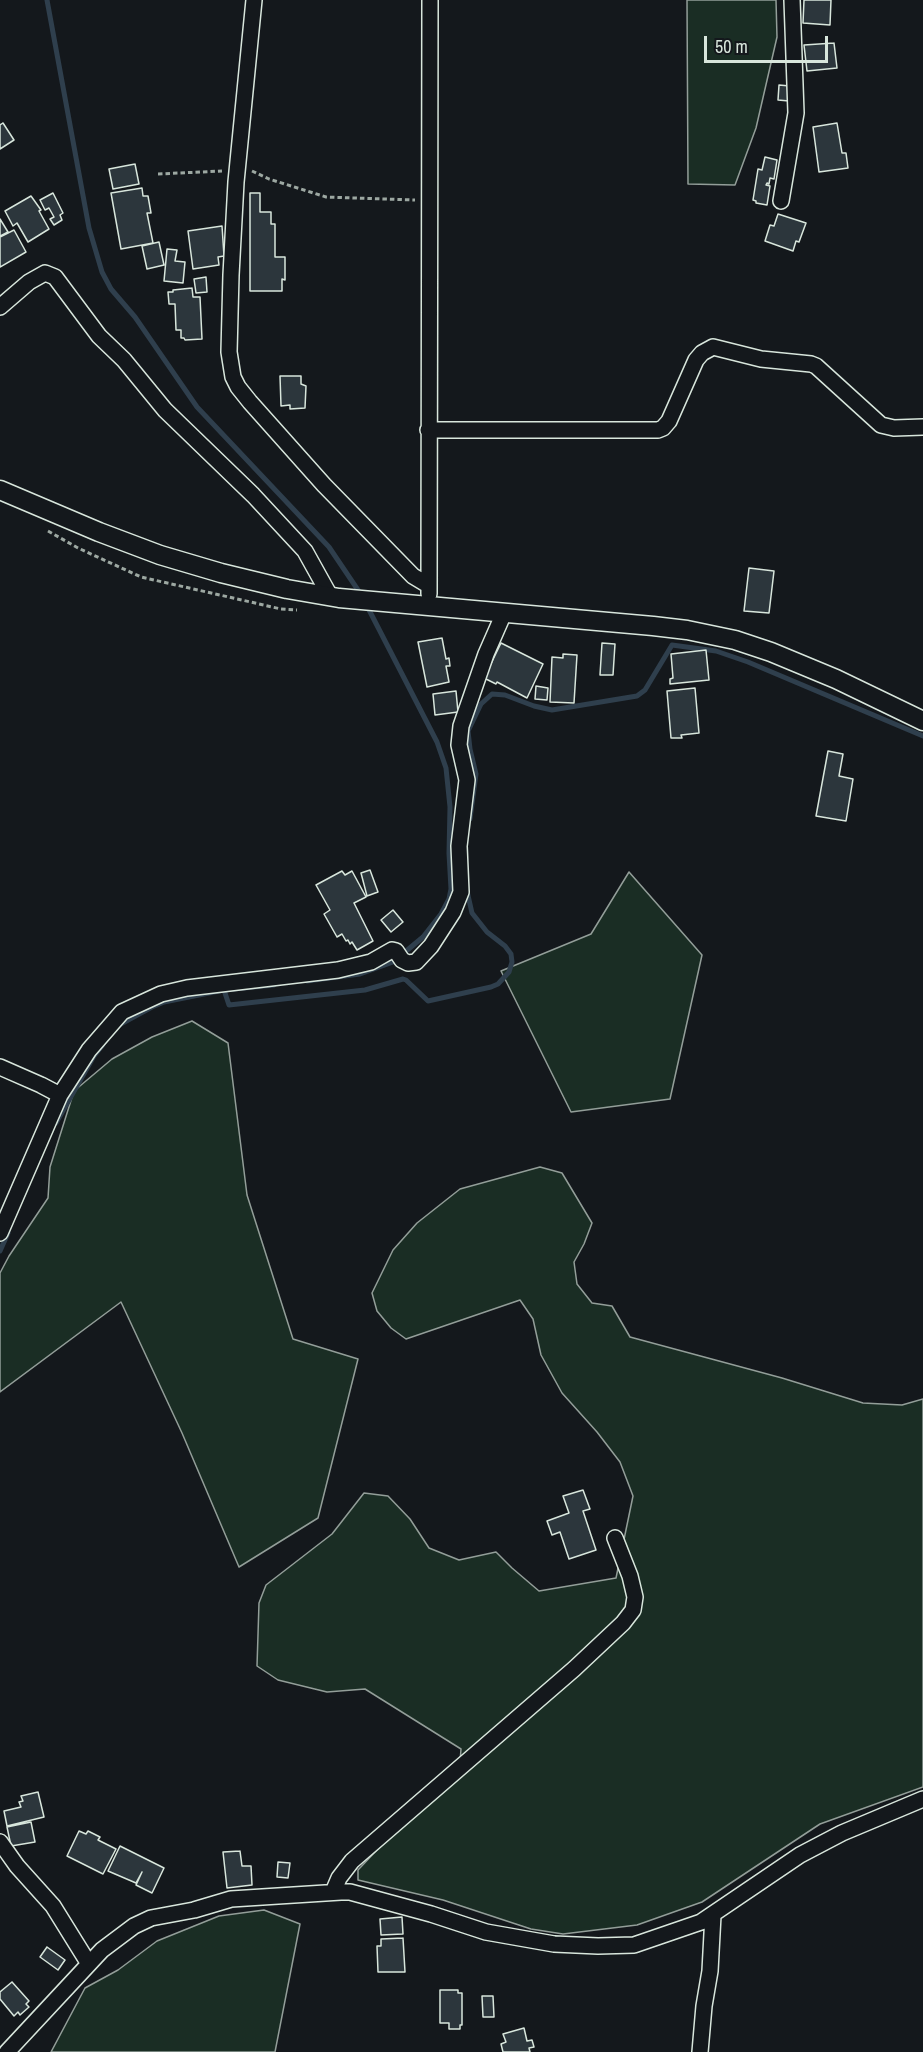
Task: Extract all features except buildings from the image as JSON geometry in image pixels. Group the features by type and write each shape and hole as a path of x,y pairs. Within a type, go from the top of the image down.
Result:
{"street":[{"path":"254,0 231,275 229,352 233,376 238,387 292,450 375,539 413,576 428,585"},
{"path":"429,606 430,0"},
{"path":"781,201 796,113 792,0"},
{"path":"0,307 29,282 45,273 55,277 99,336 123,360 165,410 253,495 304,551 330,596"},
{"path":"428,430 658,430 669,421 696,360 702,353 713,347 761,359 811,364 881,425 894,428 923,427"},
{"path":"0,490 131,545 182,562 263,584 330,596 687,630 735,640 836,679 923,721"},
{"path":"0,1233 60,1095 89,1050 116,1018 137,1004 161,994 188,988 339,970 371,962 392,950 408,963 416,962 431,946 453,912 461,892 459,846 467,780 459,738 461,726 486,654 504,613"},
{"path":"0,1067 60,1095"},
{"path":"333,1892 339,1878 352,1861 574,1669 623,1623 633,1610 635,1597 630,1576 615,1538"},
{"path":"7,2052 89,1964 120,1935 151,1918 194,1910 231,1899 351,1892 486,1932 554,1944 634,1945 700,1922 800,1855 843,1833 923,1799"},
{"path":"0,1842 17,1866 53,1906 89,1964"},
{"path":"700,2052 710,1971 713,1915"}],"path":[{"path":"158,174 238,170 258,173 269,179 326,197 429,200"}],"green space":[{"path":"687,0 776,0 777,37 756,128 735,185 688,184"},
{"path":"629,872 702,955 670,1099 571,1112 501,971 591,934"},
{"path":"192,1021 228,1043 247,1195 293,1339 358,1359 318,1518 239,1567 182,1433 121,1302 0,1392 0,1273 48,1198 50,1167 74,1091 112,1059 152,1037"},
{"path":"540,1167 562,1173 592,1223 574,1262 577,1284 592,1303 612,1306 630,1337 782,1378 863,1403 902,1405 923,1399 923,1787 820,1824 702,1902 637,1925 563,1934 531,1929 443,1900 358,1880 358,1870 460,1762 461,1749 365,1689 327,1692 278,1680 257,1666 259,1603 266,1585 332,1534 364,1493 388,1496 410,1519 429,1548 459,1560 496,1552 539,1591 616,1578 633,1496 620,1462 562,1393 541,1355 533,1319 520,1300 406,1339 391,1328 377,1311 372,1293 393,1250 417,1223 460,1189"},
{"path":"264,1910 300,1924 275,2052 51,2052 85,1988 118,1970 157,1941 219,1916"}],"waterway":[{"path":"47,0 89,228 102,272 111,289 135,317 197,407 329,547 362,596"},
{"path":"307,981 360,974 393,962 423,937 441,914 449,899 451,889 450,807 446,768 437,742 366,604"},
{"path":"470,819 476,774 468,731 481,704 492,694 505,695 552,710 637,696 645,690 672,645 716,651 748,662 923,736"},
{"path":"224,990 229,1005 365,990 403,979 428,1001 491,987 498,984 509,972 512,962 511,954 505,946 487,932 472,913 467,891"},
{"path":"119,1025 164,1002 224,990 274,985"},
{"path":"56,1123 102,1046"},
{"path":"0,1251 8,1233"}]}
